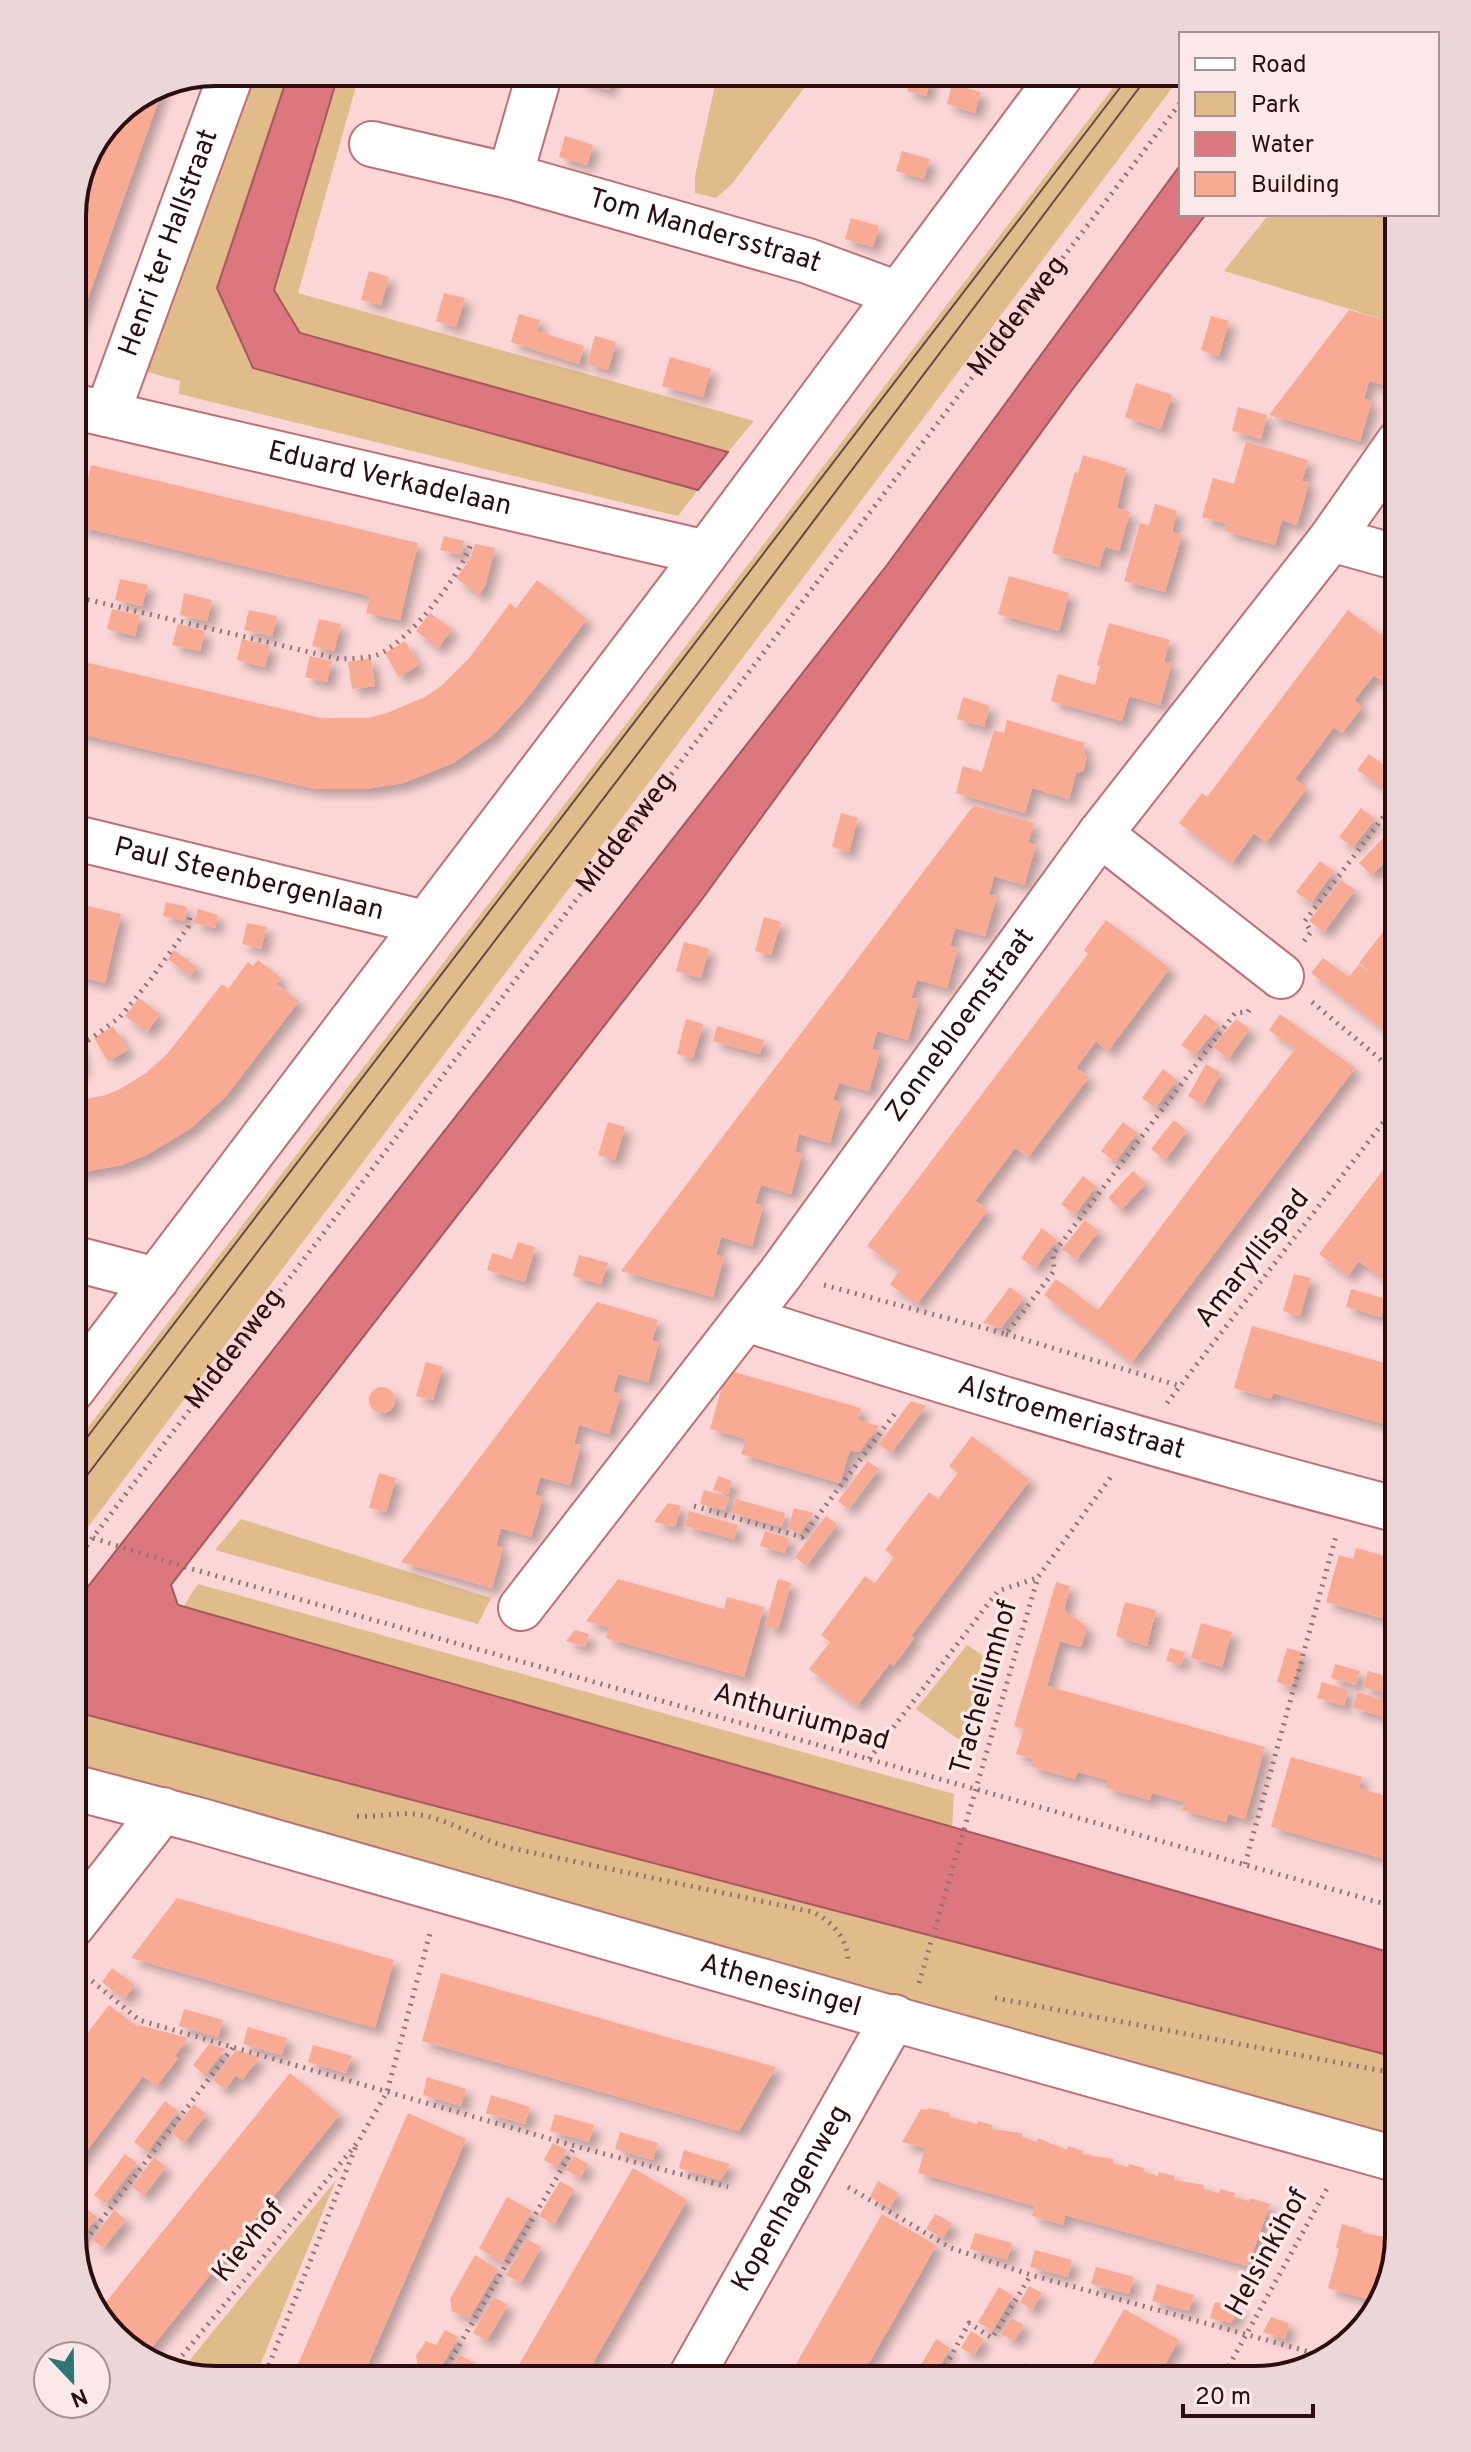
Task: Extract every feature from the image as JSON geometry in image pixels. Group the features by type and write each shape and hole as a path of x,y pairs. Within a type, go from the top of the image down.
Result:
{"street":[{"name":"Henri ter Hallstraat","path":"90,410 226,86"},
{"path":"510,176 536,86"},
{"path":"86,1372 706,553 1053,86"},
{"name":"Tom Mandersstraat","path":"372,144 510,176 808,261 898,294"},
{"name":"Eduard Verkadelaan","path":"90,410 706,553"},
{"name":"Zonnebloemstraat","path":"521,1608 781,1273 1100,834 1331,539 1385,462"},
{"path":"1331,539 1385,554"},
{"path":"1100,834 1281,976"},
{"name":"Paul Steenbergenlaan","path":"86,840 425,923"},
{"path":"86,1262 156,1280"},
{"name":"Alstroemeriastraat","path":"746,1319 923,1376 1136,1439 1385,1506"},
{"path":"86,1791 163,1810 86,1908"},
{"name":"Athenesingel","path":"163,1810 1385,2156"},
{"name":"Kopenhagenweg","path":"697,2366 894,2017"}],"path":[{"name":"Middenweg","path":"86,1547 1179,105"},
{"path":"86,599 339,659 377,655 407,635 467,558 473,536"},
{"path":"1006,1334 1054,1271 1053,1254 1235,1013 1248,1012 1271,982 1281,976 1285,965 1311,932 1305,921 1385,815"},
{"path":"86,1040 120,1017 151,979 188,927 193,899"},
{"path":"1281,976 1385,1063"},
{"name":"Amaryllispad","path":"1136,1439 1385,1120"},
{"path":"781,1273 1006,1334 1180,1386"},
{"path":"694,1506 802,1537 923,1376"},
{"name":"Tracheliumhof","path":"929,1951 1038,1577 1136,1439"},
{"path":"1245,1864 1347,1497"},
{"name":"Anthuriumpad","path":"93,1538 192,1569 1385,1904"},
{"name":"Tracheliumhof","path":"869,1759 998,1591 1038,1577"},
{"path":"350,1814 380,1817 417,1814 445,1822 487,1842 511,1848 813,1912 826,1918 843,1941 848,1954 849,2004"},
{"name":"Kievhof","path":"269,2366 358,2142 387,2092 442,1890"},
{"path":"92,1981 139,2020 728,2187"},
{"path":"980,1995 1385,2071"},
{"path":"86,2240 234,2046"},
{"name":"Kievhof","path":"178,2360 358,2142"},
{"path":"447,2366 575,2146"},
{"name":"Helsinkihof","path":"1229,2366 1351,2146"},
{"path":"809,2165 951,2248 1031,2275 1313,2353"},
{"path":"946,2366 969,2323 992,2338 1031,2275"}],"green space":[{"path":"251,86 284,86 217,288 253,368 698,490 678,516 179,394 180,381 144,371"},
{"path":"335,86 356,86 298,293 754,421 728,452 300,333 274,291"},
{"path":"715,86 806,86 732,184 716,198 695,193 695,176"},
{"path":"1114,86 1173,86 86,1530 86,1430"},
{"path":"1267,216 1385,216 1385,320 1224,271"},
{"path":"241,1519 491,1598 478,1624 215,1550"},
{"path":"198,1584 954,1794 952,1827 183,1607"},
{"path":"967,1645 996,1664 972,1749 916,1709"},
{"path":"86,1715 1385,2054 1385,2137 86,1771"},
{"path":"336,2180 260,2366 188,2363"}],"water":[{"path":"284,86 335,86 274,290 300,333 728,452 698,490 253,368 217,288"},
{"path":"1179,167 1179,216 1204,216 1072,390 700,902 171,1585 178,1605 1385,1951 1385,2054 86,1715 86,1589 887,565"}],"building":[{"path":"908,86 929,86 926,96 907,91"},
{"path":"952,86 981,92 975,113 947,104"},
{"path":"159,100 86,304 86,207 90,182 108,144 124,124"},
{"path":"565,136 593,145 587,165 559,157"},
{"path":"902,151 930,159 924,179 896,171"},
{"path":"851,218 879,226 873,247 845,239"},
{"path":"369,271 389,277 381,305 361,300"},
{"path":"444,293 465,298 456,327 436,321"},
{"path":"1349,310 1385,320 1385,385 1369,381 1364,399 1372,401 1360,441 1269,415"},
{"path":"519,314 540,320 537,331 584,346 579,364 511,342"},
{"path":"1211,316 1229,321 1219,356 1201,350"},
{"path":"595,336 616,342 608,370 587,364"},
{"path":"670,357 711,369 703,397 662,386"},
{"path":"1136,383 1172,395 1161,429 1125,417"},
{"path":"1238,407 1267,415 1261,439 1232,431"},
{"path":"1246,442 1308,460 1302,481 1309,483 1297,525 1282,520 1275,545 1225,531 1227,524 1202,517 1213,478 1234,484"},
{"path":"1083,455 1126,468 1117,508 1130,512 1119,551 1105,547 1099,567 1052,553 1075,472 1078,473"},
{"path":"91,465 418,543 400,620 366,613 370,596 86,528 86,487"},
{"path":"1155,504 1177,511 1172,532 1182,535 1165,592 1124,581 1140,523 1149,525"},
{"path":"444,536 464,541 461,555 440,550"},
{"path":"475,544 495,548 485,586 479,595 456,578 471,558"},
{"path":"1009,576 1069,593 1059,631 998,614"},
{"path":"120,579 148,585 142,606 115,600"},
{"path":"537,580 587,619 526,699 493,735 453,763 403,783 366,789 316,789 86,735 86,662 321,718 368,718 425,697 441,686 470,657 510,603 516,608"},
{"path":"184,593 212,600 207,621 180,615"},
{"path":"112,609 140,615 135,636 107,629"},
{"path":"249,610 277,616 272,636 244,630"},
{"path":"1348,610 1381,635 1385,629 1385,684 1374,675 1354,700 1362,707 1342,733 1334,727 1295,779 1307,788 1266,843 1254,833 1232,863 1179,823 1202,793 1207,797"},
{"path":"430,613 452,629 438,648 416,631"},
{"path":"319,619 341,624 334,651 312,646"},
{"path":"1109,623 1170,640 1164,662 1172,663 1160,705 1129,696 1122,721 1051,701 1058,674 1095,685 1100,666 1097,665"},
{"path":"178,624 205,631 200,651 172,645"},
{"path":"242,639 270,646 265,667 237,660"},
{"path":"405,641 419,665 399,677 385,653"},
{"path":"310,656 332,661 327,682 305,677"},
{"path":"371,658 375,686 352,689 348,662"},
{"path":"963,697 990,706 984,727 957,719"},
{"path":"1007,720 1085,743 1083,751 1087,757 1083,771 1076,773 1069,799 1032,788 1025,813 956,793 963,766 982,772 994,730 1004,733"},
{"path":"1369,754 1385,766 1385,789 1357,770"},
{"path":"974,805 1034,823 1028,843 1036,845 1024,885 994,876 989,895 997,896 985,936 955,928 950,946 958,948 947,988 917,980 911,998 919,999 908,1040 877,1031 872,1049 880,1051 869,1091 839,1083 833,1100 841,1103 830,1143 799,1134 795,1152 802,1154 791,1194 761,1185 755,1203 763,1206 752,1246 721,1237 716,1255 724,1257 713,1297 621,1271"},
{"path":"1361,808 1375,819 1353,847 1339,837"},
{"path":"841,813 858,818 849,852 832,847"},
{"path":"1385,838 1385,861 1372,875 1359,863"},
{"path":"1320,861 1334,871 1311,903 1296,892"},
{"path":"1341,880 1355,890 1324,932 1309,921"},
{"path":"166,902 187,907 184,921 163,916"},
{"path":"86,905 121,914 105,983 86,978"},
{"path":"198,909 218,915 215,928 194,923"},
{"path":"764,917 781,922 771,955 755,951"},
{"path":"1106,920 1170,968 1108,1051 1096,1041 1076,1068 1089,1077 1028,1157 1015,1148 975,1201 988,1210 917,1304 890,1284 900,1270 867,1246 1088,954 1084,950"},
{"path":"247,923 267,927 261,949 242,944"},
{"path":"1385,929 1385,982 1359,963"},
{"path":"684,942 709,949 701,978 676,971"},
{"path":"174,950 197,967 190,976 168,959"},
{"path":"1323,958 1349,977 1359,964 1385,984 1384,1030 1311,973"},
{"path":"258,960 281,978 276,984 299,1001 226,1096 190,1129 148,1154 122,1165 86,1171 86,1099 120,1089 146,1073 168,1053 222,984 228,989 248,962 253,966"},
{"path":"139,998 160,1014 147,1032 125,1016"},
{"path":"1205,1014 1219,1025 1195,1055 1181,1045"},
{"path":"1280,1014 1355,1068 1132,1362 1044,1295 1056,1279 1098,1310 1295,1049 1269,1030"},
{"path":"686,1019 703,1024 693,1058 677,1054"},
{"path":"1236,1019 1250,1029 1228,1059 1213,1047"},
{"path":"113,1026 128,1050 108,1061 94,1038"},
{"path":"717,1026 764,1040 760,1054 713,1041"},
{"path":"1206,1064 1221,1073 1203,1105 1188,1096"},
{"path":"1163,1069 1177,1080 1155,1108 1142,1098"},
{"path":"1174,1120 1187,1131 1165,1160 1151,1149"},
{"path":"608,1122 625,1127 615,1160 598,1155"},
{"path":"1123,1122 1137,1133 1115,1162 1101,1151"},
{"path":"1385,1167 1385,1281 1359,1261 1348,1276 1319,1254"},
{"path":"1133,1171 1146,1183 1121,1210 1108,1198"},
{"path":"1083,1176 1096,1186 1075,1215 1061,1204"},
{"path":"1085,1220 1099,1231 1076,1260 1062,1249"},
{"path":"1042,1228 1057,1240 1035,1268 1021,1258"},
{"path":"518,1242 535,1247 525,1282 487,1270 492,1253 512,1259"},
{"path":"579,1255 608,1263 601,1284 573,1276"},
{"path":"1294,1274 1311,1278 1300,1316 1283,1311"},
{"path":"1010,1287 1024,1298 1001,1328 983,1323"},
{"path":"1351,1289 1385,1298 1381,1317 1346,1307"},
{"path":"597,1302 658,1320 652,1341 659,1342 648,1382 618,1374 613,1392 621,1394 609,1434 579,1425 574,1444 581,1445 570,1485 540,1477 535,1495 543,1497 531,1537 501,1528 496,1546 503,1548 492,1588 401,1562"},
{"path":"1252,1326 1385,1363 1385,1424 1273,1393 1271,1399 1234,1388"},
{"path":"426,1362 443,1367 433,1400 416,1396"},
{"path":"727,1370 861,1408 858,1420 879,1426 859,1452 850,1450 840,1483 741,1454 746,1439 710,1429"},
{"path":"382,1387 392,1390 395,1400 392,1410 382,1413 372,1410 369,1400 372,1390"},
{"path":"911,1401 926,1406 891,1453 879,1444"},
{"path":"972,1436 1030,1480 911,1636 914,1638 904,1652 893,1666 890,1663 857,1706 809,1669 830,1642 821,1635 865,1576 875,1583 894,1557 885,1550 929,1492 938,1499 958,1473 949,1466"},
{"path":"868,1461 879,1469 848,1509 838,1501"},
{"path":"379,1473 396,1478 386,1512 369,1508"},
{"path":"718,1476 732,1481 728,1494 713,1490"},
{"path":"704,1490 729,1497 725,1510 700,1504"},
{"path":"736,1499 785,1513 782,1527 732,1513"},
{"path":"668,1503 681,1506 675,1527 654,1522"},
{"path":"794,1508 814,1513 800,1533 788,1529"},
{"path":"689,1511 738,1525 734,1539 685,1526"},
{"path":"826,1516 837,1524 806,1566 795,1557"},
{"path":"765,1531 789,1538 785,1553 760,1546"},
{"path":"1356,1548 1385,1556 1385,1619 1326,1602 1339,1555 1353,1559"},
{"path":"618,1579 724,1609 727,1597 764,1607 744,1677 606,1638 609,1627 586,1621"},
{"path":"778,1579 791,1583 778,1629 765,1626"},
{"path":"1056,1582 1070,1586 1064,1610 1087,1627 1081,1647 1060,1641 1047,1686 1265,1747 1245,1819 1228,1814 1226,1822 1182,1810 1184,1802 1152,1793 1150,1800 1106,1788 1108,1780 1077,1772 1075,1779 1053,1773 1031,1766 1033,1759 1016,1754 1024,1729 1014,1726"},
{"path":"1125,1602 1156,1610 1147,1646 1116,1636"},
{"path":"1201,1623 1232,1632 1222,1667 1191,1658"},
{"path":"575,1630 589,1634 585,1647 566,1641"},
{"path":"1170,1648 1185,1652 1181,1665 1166,1661"},
{"path":"1287,1648 1302,1652 1292,1687 1277,1682"},
{"path":"1335,1664 1360,1671 1356,1685 1331,1678"},
{"path":"1368,1671 1385,1676 1385,1693 1363,1687"},
{"path":"1322,1682 1348,1690 1344,1706 1317,1698"},
{"path":"1357,1692 1385,1700 1385,1717 1353,1708"},
{"path":"1291,1757 1362,1777 1359,1788 1385,1796 1385,1859 1271,1827"},
{"path":"177,1898 394,1960 375,2028 131,1958"},
{"path":"112,1968 135,1985 124,1999 102,1982"},
{"path":"441,1973 776,2067 739,2131 422,2041"},
{"path":"109,2005 138,2027 188,2038 175,2056 178,2058 156,2087 143,2076 86,2151 86,2035"},
{"path":"184,2009 223,2020 218,2037 179,2026"},
{"path":"248,2027 287,2038 282,2055 243,2044"},
{"path":"209,2044 225,2049 205,2075 193,2065"},
{"path":"313,2045 352,2056 346,2073 308,2062"},
{"path":"236,2050 260,2057 242,2080 236,2075 225,2090 213,2080"},
{"path":"290,2073 340,2114 151,2348 130,2334 105,2303"},
{"path":"427,2077 466,2089 461,2106 423,2095"},
{"path":"491,2095 530,2107 525,2124 486,2113"},
{"path":"165,2101 178,2111 147,2152 134,2142"},
{"path":"194,2104 206,2114 184,2143 172,2133"},
{"path":"921,2109 950,2113 949,2117 992,2125 992,2129 1022,2133 1022,2137 1037,2142 1038,2138 1067,2150 1068,2146 1083,2151 1082,2154 1113,2159 1113,2163 1144,2168 1143,2172 1158,2176 1159,2172 1174,2176 1174,2180 1204,2185 1204,2189 1219,2193 1220,2189 1235,2193 1234,2197 1270,2204 1248,2266 1065,2215 1063,2225 1032,2216 1035,2206 918,2173 925,2148 902,2142"},
{"path":"408,2113 466,2139 367,2366 297,2366"},
{"path":"555,2114 594,2125 589,2142 550,2131"},
{"path":"620,2132 658,2143 653,2160 615,2149"},
{"path":"553,2143 567,2150 557,2167 544,2160"},
{"path":"684,2150 730,2164 721,2180 679,2168"},
{"path":"125,2154 137,2163 106,2204 94,2195"},
{"path":"574,2156 588,2164 580,2178 566,2170"},
{"path":"154,2157 166,2167 144,2195 132,2187"},
{"path":"633,2168 687,2200 591,2366 518,2366"},
{"path":"560,2181 574,2189 554,2225 539,2216"},
{"path":"878,2181 898,2193 890,2208 870,2197"},
{"path":"507,2197 532,2211 502,2262 479,2248"},
{"path":"86,2209 97,2217 86,2231"},
{"path":"114,2210 126,2220 103,2248 92,2240"},
{"path":"882,2214 936,2245 867,2366 795,2366"},
{"path":"935,2214 952,2223 943,2238 926,2229"},
{"path":"1342,2224 1362,2230 1362,2233 1385,2237 1378,2278 1368,2300 1328,2288 1339,2249 1336,2248"},
{"path":"975,2233 1012,2243 1007,2260 970,2249"},
{"path":"527,2239 541,2247 521,2283 506,2275"},
{"path":"1035,2250 1072,2260 1068,2277 1030,2267"},
{"path":"475,2255 498,2269 469,2319 452,2311 450,2299"},
{"path":"1096,2267 1134,2277 1129,2294 1091,2284"},
{"path":"1157,2284 1194,2295 1189,2311 1152,2301"},
{"path":"1029,2286 1042,2293 1032,2310 1020,2302"},
{"path":"999,2287 1013,2296 992,2331 978,2322"},
{"path":"494,2297 508,2305 487,2340 473,2333"},
{"path":"1215,2302 1240,2308 1231,2323 1210,2318"},
{"path":"1124,2309 1179,2340 1164,2366 1092,2366"},
{"path":"1271,2317 1289,2323 1285,2339 1263,2332"},
{"path":"1011,2318 1024,2325 1014,2341 1001,2334"},
{"path":"445,2330 458,2337 442,2366 418,2366 416,2356 426,2341 436,2345"},
{"path":"971,2331 984,2339 974,2355 961,2348"},
{"path":"936,2339 950,2348 940,2366 920,2366"},
{"path":"460,2355 474,2363 472,2366 454,2366"}],"tram line":[{"path":"86,1439 1121,86"},
{"path":"86,1477 703,668 1140,86"}]}
